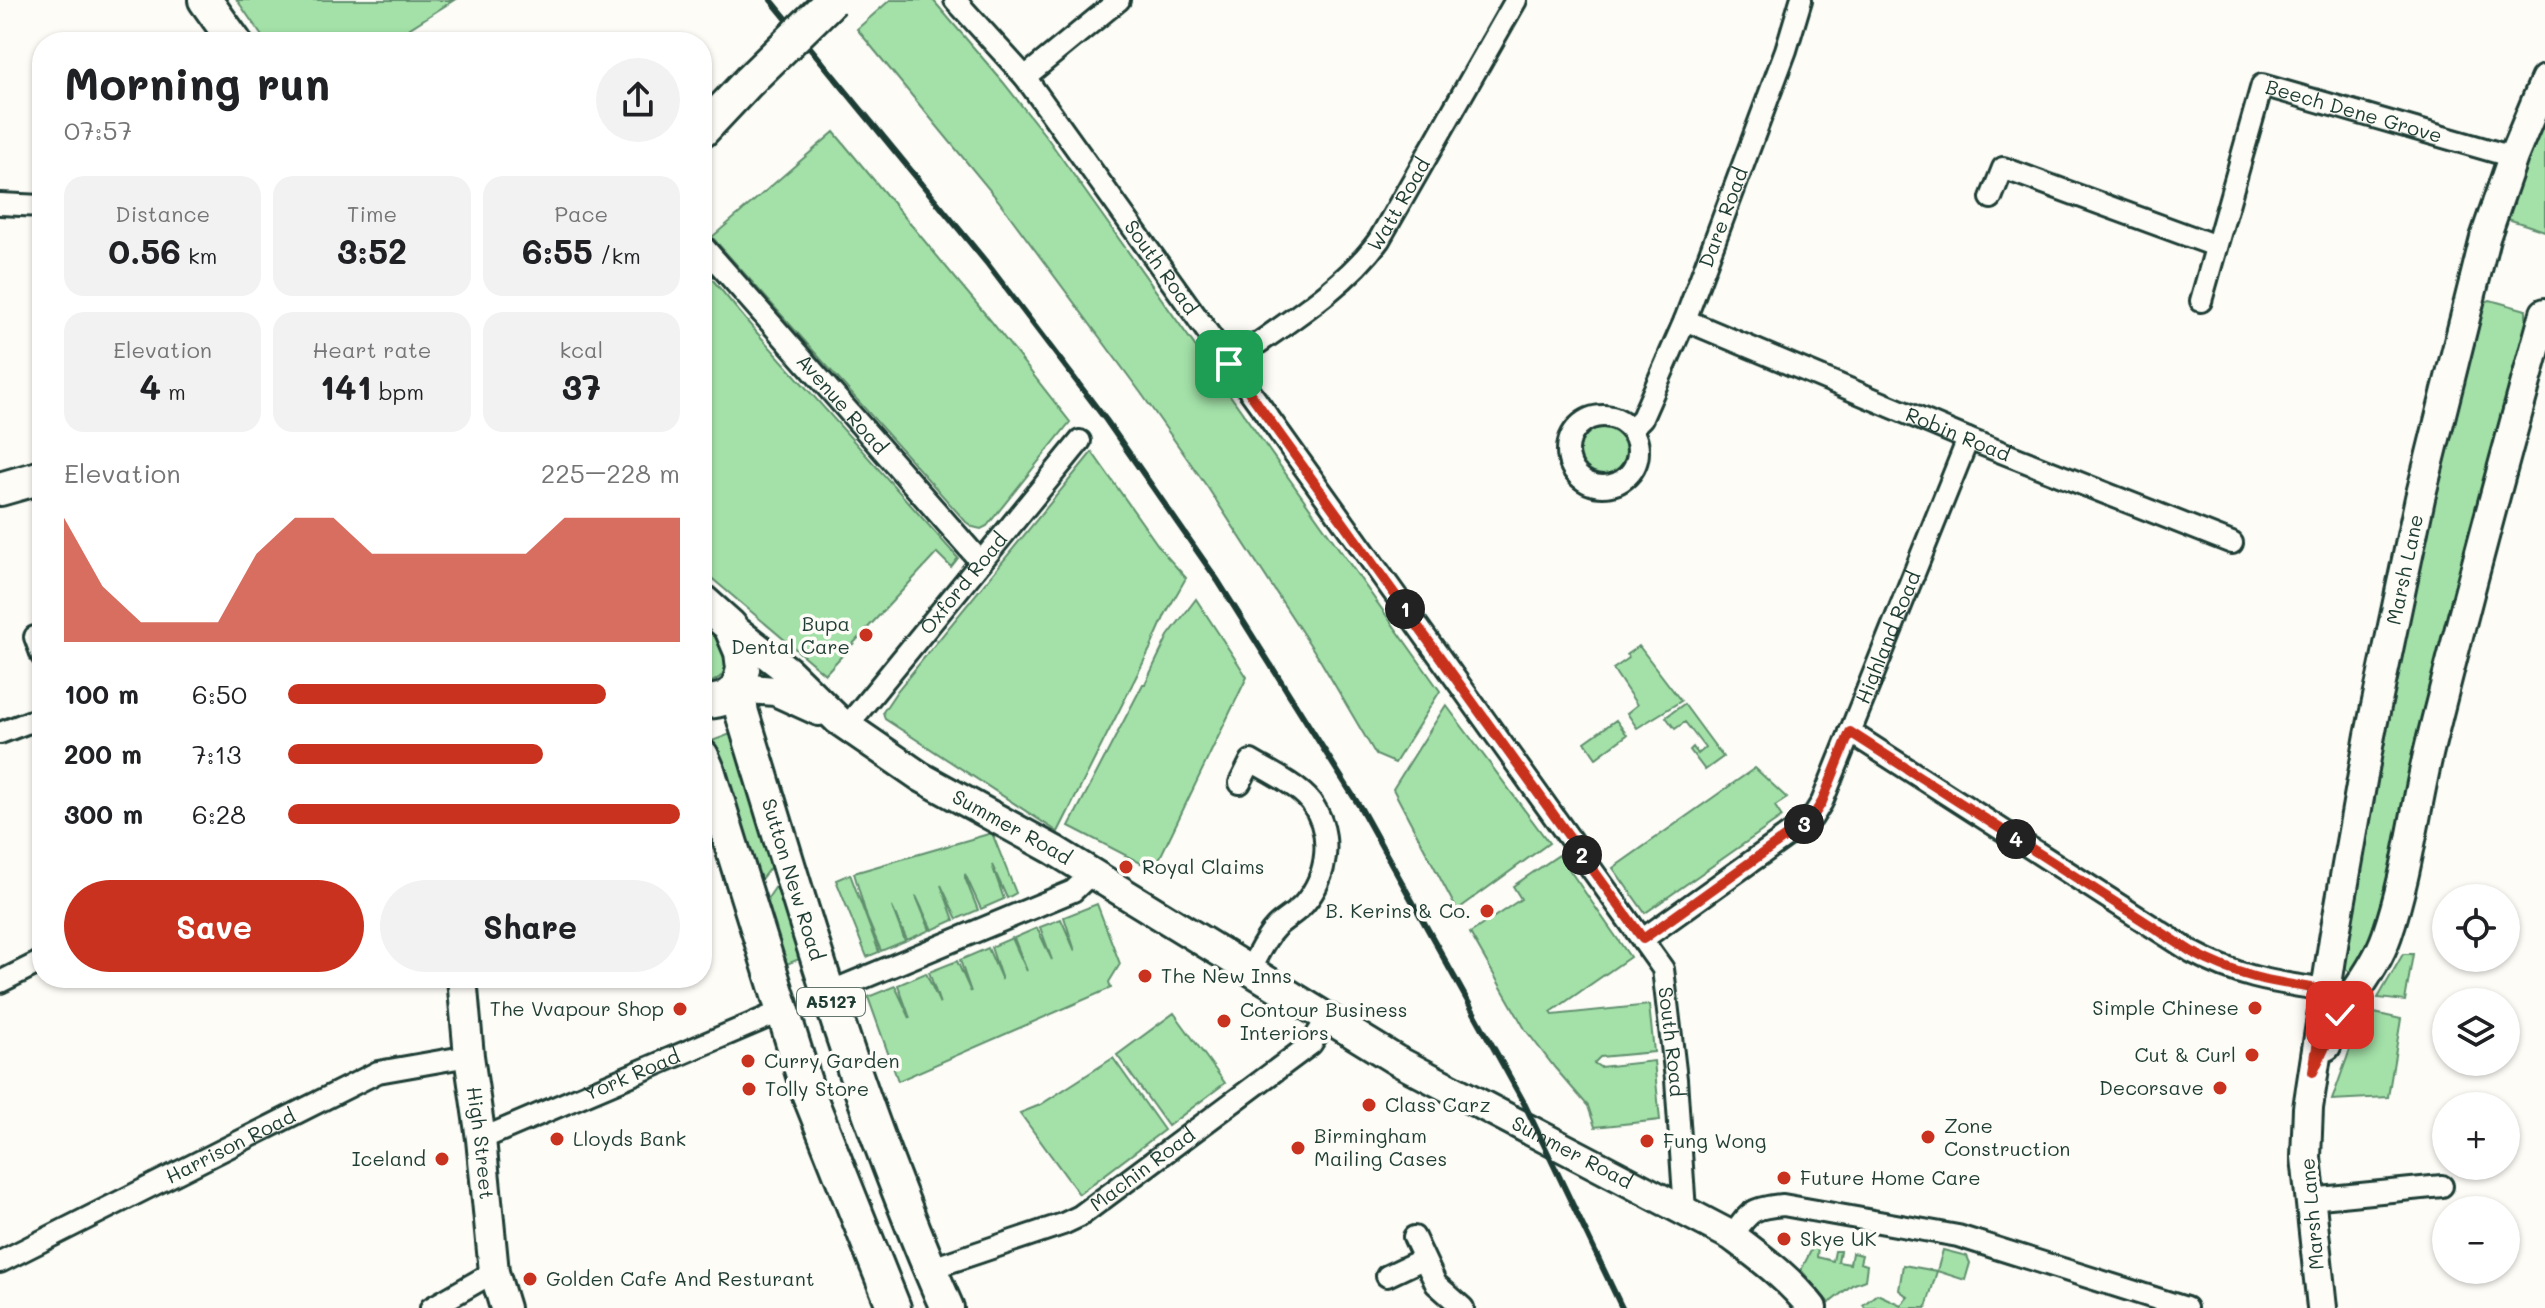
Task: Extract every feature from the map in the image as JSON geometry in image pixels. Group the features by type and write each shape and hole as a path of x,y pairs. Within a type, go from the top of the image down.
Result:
{"main road":[{"path":"205,0 228,32"},
{"path":"712,120 832,0"},
{"name":"Marsh Lane","path":"2322,1308 2306,1132 2326,990 2370,735 2420,498 2485,238 2513,157 2545,80"},
{"name":"Marsh Lane","path":"2313,1072 2340,1015 2368,975 2386,938 2454,649 2545,313"},
{"path":"0,489 32,480"},
{"name":"Summer Road","path":"713,615 788,671 842,723"},
{"name":"Sutton New Road","path":"713,615 741,652 743,669 738,688 742,713 827,993 876,1132 947,1308"},
{"path":"712,701 730,696 738,688"},
{"name":"Summer Road","path":"738,688 775,691 842,723 921,777 1092,873 1396,1060 1732,1236 1769,1263 1812,1308"},
{"name":"A5127","path":"712,791 809,1095 894,1308"},
{"name":"High Street","path":"463,988 494,1272 505,1308"}],"street":[{"name":"South Road","path":"955,0 1025,77 1663,969 1685,1211"},
{"path":"1025,77 1119,0"},
{"name":"Watt Road","path":"1229,364 1363,262 1379,240 1516,0"},
{"name":"Dare Road","path":"1631,429 1642,418 1685,320 1786,50 1801,0"},
{"name":"Beech Dene Grove","path":"2201,301 2262,85 2513,157"},
{"path":"1991,198 2003,168 2216,246"},
{"path":"0,204 32,206"},
{"name":"Avenue Road","path":"712,256 981,562"},
{"name":"Robin Road","path":"1685,320 1968,439 2232,543"},
{"name":"Highland Road","path":"1643,939 1812,818 1822,802 1968,439"},
{"name":"Oxford Road","path":"842,723 1080,441"},
{"path":"0,733 32,721"},
{"path":"1850,732 2221,968 2254,979 2326,990"},
{"path":"1240,783 1251,761 1286,782 1310,800 1326,839 1318,885 1302,907 1267,937 1250,969"},
{"path":"827,993 1073,891 1092,873"},
{"path":"0,982 32,966"},
{"name":"York Road","path":"481,1139 782,1011"},
{"name":"Machin Road","path":"929,1269 1080,1216 1311,1044 1327,1019"},
{"name":"Harrison Road","path":"0,1262 378,1072 469,1056"},
{"path":"2310,1199 2442,1186"},
{"path":"1732,1236 1742,1219 1756,1210 1783,1205 1958,1236 2186,1308"},
{"path":"1414,1237 1436,1284 1463,1308"},
{"path":"1387,1276 1423,1259"},
{"path":"431,1308 494,1272"}],"green space":[{"path":"237,0 454,0 404,32 259,32"},
{"path":"890,0 933,0 1003,82 1048,139 1440,691 1395,763 1376,755 1320,660 1208,488 1141,393 998,200 857,29"},
{"path":"2545,103 2545,231 2504,215"},
{"path":"834,132 991,321 1070,422 987,526 981,529 966,522 712,237"},
{"path":"712,279 958,558 951,567 937,553 825,674 712,578"},
{"path":"2490,300 2526,310 2529,317 2383,919 2353,974 2343,967 2412,583 2483,303"},
{"path":"1602,428 1619,435 1626,452 1619,469 1602,476 1585,469 1578,452 1585,435"},
{"path":"1092,452 1162,551 1186,578 1058,832 885,719 883,712"},
{"path":"1196,599 1247,677 1154,870 1069,826 1168,636"},
{"path":"712,634 723,643 729,664 719,678 712,682"},
{"path":"1639,646 1681,701 1637,728 1627,713 1637,705 1613,669"},
{"path":"1684,704 1723,757 1705,770 1690,750 1693,747 1698,754 1705,748 1685,722 1675,729 1666,717"},
{"path":"1446,705 1549,843 1457,910 1393,789"},
{"path":"1616,720 1627,735 1596,758 1585,742"},
{"path":"736,732 776,860 758,883 712,751 712,741"},
{"path":"1755,768 1787,798 1775,806 1782,817 1645,913 1613,868"},
{"path":"992,833 1016,893 1007,898 992,865 1004,899 981,909 965,874 978,910 957,919 941,885 954,920 932,930 916,896 930,930 907,940 892,907 905,941 881,951 867,918 854,873"},
{"path":"1559,855 1630,957 1551,1012 1553,1015 1649,1005 1654,1052 1600,1057 1594,1063 1600,1067 1654,1061 1660,1120 1595,1127 1588,1106 1525,1029 1470,933 1521,899 1513,886"},
{"path":"850,874 879,952 867,957 836,880"},
{"path":"781,879 802,958 782,966 766,901"},
{"path":"1097,904 1120,964 1109,982 1111,988 898,1081 868,997 895,986 910,1018 898,985 926,973 940,1004 929,972 957,961 971,992 960,960 988,948 1002,980 991,947 1012,938 1027,971 1014,938 1037,928 1052,960 1040,927 1061,919 1075,951 1064,917"},
{"path":"2403,954 2413,954 2405,1001 2378,998"},
{"path":"2370,1012 2401,1019 2388,1097 2332,1100 2353,1041"},
{"path":"1174,1013 1225,1083 1168,1126 1117,1055"},
{"path":"1113,1058 1164,1130 1079,1194 1020,1113 1040,1105"},
{"path":"1814,1245 1818,1246 1817,1257 1833,1261 1835,1251 1840,1251 1838,1262 1850,1264 1852,1253 1862,1255 1860,1263 1867,1265 1865,1280 1852,1285 1829,1303 1801,1270"},
{"path":"1943,1250 1967,1256 1970,1263 1965,1280 1937,1271"},
{"path":"1903,1265 1937,1271 1926,1308 1865,1308 1863,1305 1877,1294 1901,1305 1908,1297 1899,1290"}],"railway":[{"path":"771,0 986,262 1106,420 1218,581 1360,807 1523,1101 1622,1308"}],"place":[{"name":"Bupa Dental Care","path":"866,635"},
{"name":"Royal Claims","path":"1126,867"},
{"name":"B. Kerins & Co.","path":"1487,911"},
{"name":"The New Inns","path":"1145,976"},
{"name":"Simple Chinese","path":"2255,1008"},
{"name":"The Vvapour Shop","path":"680,1009"},
{"name":"Contour Business Interiors","path":"1224,1021"},
{"name":"Cut & Curl","path":"2252,1055"},
{"name":"Curry Garden","path":"748,1061"},
{"name":"Decorsave","path":"2220,1088"},
{"name":"Tolly Store","path":"749,1089"},
{"name":"Class Carz","path":"1369,1105"},
{"name":"Zone Construction","path":"1928,1137"},
{"name":"Lloyds Bank","path":"557,1139"},
{"name":"Fung Wong","path":"1647,1141"},
{"name":"Birmingham Mailing Cases","path":"1298,1148"},
{"name":"Iceland","path":"442,1159"},
{"name":"Future Home Care","path":"1784,1178"},
{"name":"Skye UK","path":"1784,1239"},
{"name":"Golden Cafe And Resturant","path":"530,1279"}],"route":[{"path":"1229,364 1643,939 1812,818 1822,802 1850,732 2221,968 2254,979 2326,990 2313,1072 2340,1015"}]}
